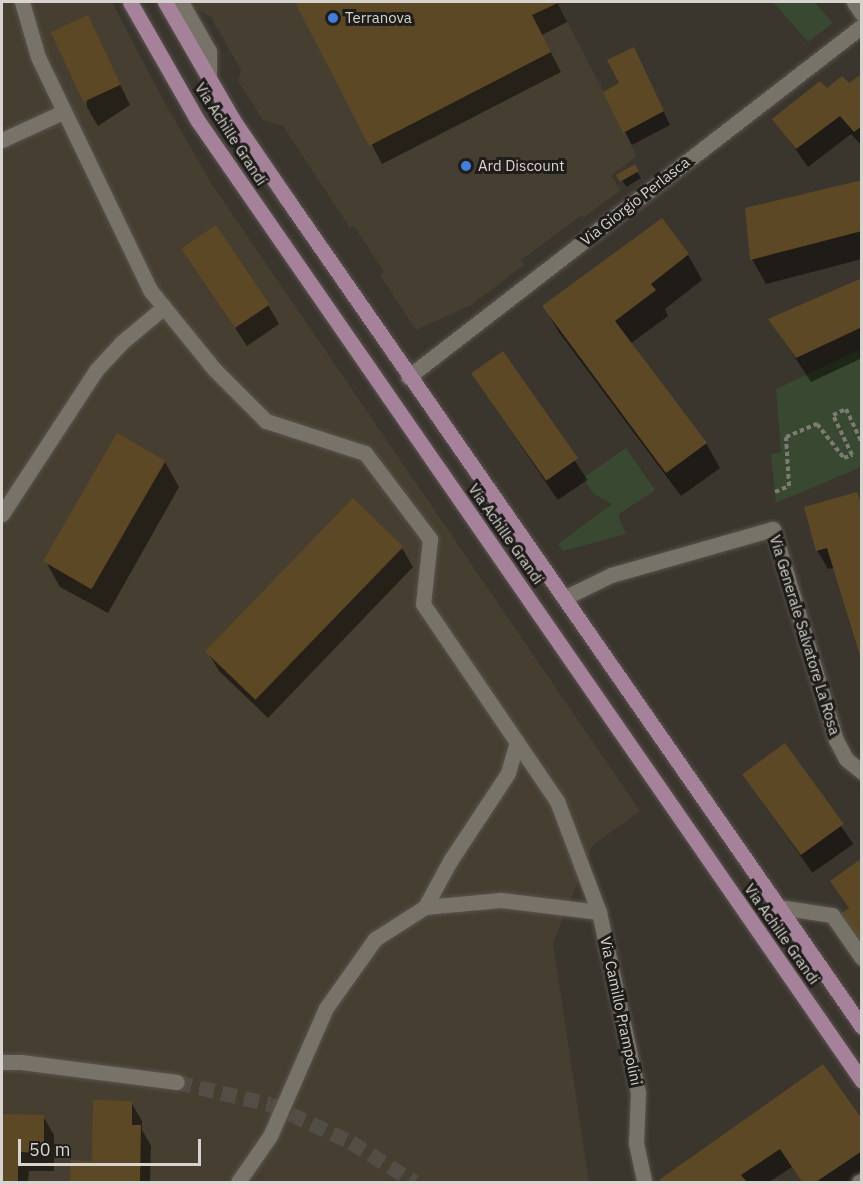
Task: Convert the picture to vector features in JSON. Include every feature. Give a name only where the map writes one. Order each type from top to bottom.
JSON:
[{"type":"main road","name":"Via Achille Grandi","points":[[130,2],[198,120],[861,1081]]},
{"type":"main road","name":"Via Achille Grandi","points":[[165,2],[233,120],[408,377],[779,906],[861,1027]]},
{"type":"street","name":"Via Camillo Prampolini","points":[[22,2],[38,57],[150,290],[214,369],[266,421],[365,453],[430,539],[423,604],[557,801],[599,912],[638,1093],[636,1143],[644,1182]]},
{"type":"street","points":[[181,2],[209,51],[209,80]]},
{"type":"street","points":[[854,2],[861,14]]},
{"type":"street","name":"Via Giorgio Perlasca","points":[[408,377],[861,26]]},
{"type":"street","points":[[2,140],[63,112]]},
{"type":"street","points":[[2,514],[98,369],[121,344],[164,307]]},
{"type":"street","name":"Via Generale Salvatore La Rosa","points":[[564,598],[611,575],[773,529],[836,740],[846,759],[861,772]]},
{"type":"street","points":[[425,907],[450,861],[508,773],[517,742]]},
{"type":"street","points":[[238,1182],[270,1136],[326,1008],[375,939],[425,907],[501,900],[599,912]]},
{"type":"street","points":[[779,906],[832,915],[861,957]]},
{"type":"street","points":[[2,1062],[21,1062],[177,1082]]},
{"type":"path","points":[[775,492],[789,486],[786,437],[817,424],[844,458],[852,455],[833,415],[846,409],[861,444]]},
{"type":"shaded area","points":[[2,2],[112,2],[161,96],[211,183],[640,811],[593,845],[553,943],[589,1182],[2,1182]]},
{"type":"shaded area","name":"Ard Discount","points":[[189,2],[557,2],[637,156],[611,176],[621,190],[584,217],[582,215],[521,260],[524,265],[471,305],[416,330],[380,275],[384,272],[354,226],[350,228],[283,126],[263,120],[238,81],[241,70],[211,17],[192,8]]},
{"type":"green space","points":[[773,2],[814,2],[833,23],[808,42]]},
{"type":"green space","points":[[861,349],[861,467],[776,503],[771,454],[781,452],[776,389]]},
{"type":"green space","points":[[626,448],[655,490],[618,515],[626,534],[563,551],[558,544],[612,504],[594,494],[583,478]]},
{"type":"building","points":[[295,2],[560,2],[532,15],[551,52],[369,146]]},
{"type":"building","points":[[88,15],[121,85],[83,102],[51,32]]},
{"type":"building","points":[[634,47],[664,111],[623,133],[603,92],[619,83],[607,60]]},
{"type":"building","points":[[860,75],[862,126],[854,132],[840,116],[796,149],[772,119],[820,81],[827,88],[842,76],[849,83]]},
{"type":"building","points":[[635,164],[639,171],[620,182],[616,175]]},
{"type":"building","points":[[862,180],[862,231],[750,260],[745,208]]},
{"type":"building","points":[[662,218],[689,254],[651,284],[656,290],[615,321],[707,443],[666,473],[542,306]]},
{"type":"building","points":[[216,225],[270,305],[235,328],[181,248]]},
{"type":"building","points":[[862,278],[862,327],[796,358],[768,319]]},
{"type":"building","points":[[503,351],[578,458],[546,481],[471,373]]},
{"type":"building","points":[[117,433],[165,461],[91,589],[43,561]]},
{"type":"building","points":[[857,492],[862,506],[862,662],[827,548],[816,551],[804,507]]},
{"type":"building","points":[[353,498],[403,547],[255,700],[205,651]]},
{"type":"building","points":[[785,743],[844,824],[801,855],[742,774]]},
{"type":"building","points":[[862,858],[862,944],[840,914],[849,908],[830,881]]},
{"type":"building","points":[[823,1064],[862,1119],[862,1151],[816,1182],[802,1182],[780,1149],[741,1175],[747,1182],[660,1182],[659,1180]]},
{"type":"building","points":[[93,1100],[132,1101],[132,1125],[141,1125],[140,1182],[70,1182],[71,1160],[92,1161]]},
{"type":"building","points":[[2,1114],[44,1115],[44,1153],[18,1152],[18,1182],[2,1182]]},
{"type":"tunnel","points":[[177,1082],[270,1104],[351,1142],[415,1182]]},
{"type":"place","name":"Terranova","points":[[333,18]]},
{"type":"place","name":"Ard Discount","points":[[466,166]]}]
